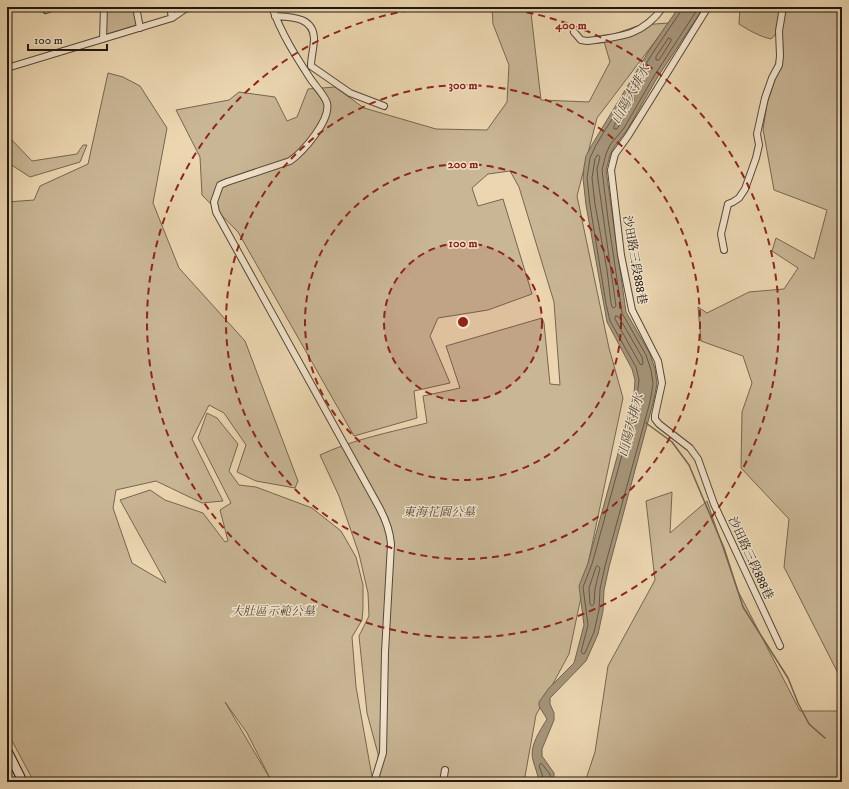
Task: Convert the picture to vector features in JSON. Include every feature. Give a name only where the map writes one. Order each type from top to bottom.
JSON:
[{"type":"street","points":[[46,10],[54,7]]},
{"type":"street","points":[[103,39],[104,7]]},
{"type":"street","points":[[136,7],[140,28]]},
{"type":"street","points":[[170,7],[172,18]]},
{"type":"street","points":[[7,68],[172,18],[185,8],[190,7]]},
{"type":"street","points":[[272,7],[292,50],[315,87],[324,97],[327,104],[324,122],[304,150],[290,161],[220,185],[214,202],[216,212],[380,507],[388,524],[391,544],[385,652],[383,753],[374,782]]},
{"type":"street","points":[[574,32],[581,40],[587,41],[634,33],[649,23],[663,7]]},
{"type":"street","name":"沙田路三段888巷","points":[[708,7],[628,136],[615,154],[610,170],[621,255],[632,310],[658,361],[662,383],[655,419],[659,424],[690,448],[698,459],[714,504],[780,646]]},
{"type":"street","points":[[724,250],[721,234],[728,204],[739,198],[745,189],[759,145],[757,134],[765,98],[772,78],[779,65],[779,31],[783,7]]},
{"type":"street","points":[[276,16],[307,22],[314,39],[311,66],[315,70],[350,93],[384,106]]},
{"type":"street","points":[[7,750],[23,782]]},
{"type":"street","points":[[443,782],[445,770]]},
{"type":"green space","points":[[105,7],[133,7],[137,25],[104,35]]},
{"type":"green space","name":"東海花園公墓","points":[[492,7],[527,7],[531,13],[541,100],[589,102],[610,62],[603,38],[640,25],[669,23],[597,118],[577,196],[609,348],[623,398],[569,654],[536,715],[524,782],[378,782],[378,754],[367,713],[359,636],[369,616],[368,593],[359,554],[339,496],[320,455],[359,440],[427,423],[423,396],[460,388],[446,346],[542,318],[544,323],[550,384],[560,385],[554,302],[519,187],[510,171],[488,174],[472,188],[478,206],[503,199],[532,294],[488,310],[438,318],[430,336],[450,383],[414,391],[417,418],[354,436],[238,232],[202,195],[200,157],[176,110],[229,100],[239,92],[275,97],[287,121],[297,117],[308,89],[335,87],[364,108],[436,129],[487,130],[507,102],[509,65],[493,24]]},
{"type":"green space","points":[[740,7],[781,7],[778,29],[774,36],[771,39],[762,36],[739,24]]},
{"type":"green space","points":[[785,7],[842,7],[842,681],[784,567],[789,519],[741,468],[742,412],[752,383],[743,356],[701,341],[698,307],[707,313],[749,292],[784,289],[798,268],[772,251],[776,238],[814,259],[827,210],[774,190],[763,129],[767,104],[783,55],[782,29]]},
{"type":"green space","name":"大肚區示範公墓","points":[[108,73],[123,77],[140,86],[167,128],[153,203],[179,268],[245,341],[298,481],[295,488],[256,481],[237,472],[246,445],[224,413],[209,405],[192,439],[223,501],[202,503],[156,481],[116,490],[113,508],[132,563],[166,583],[120,500],[150,490],[165,500],[203,513],[225,542],[228,541],[220,510],[231,503],[198,438],[207,413],[217,418],[238,444],[229,471],[239,485],[256,487],[312,508],[341,531],[356,557],[363,585],[363,608],[362,620],[352,637],[356,687],[373,782],[272,782],[34,782],[10,737],[7,719],[7,202],[34,200],[40,186],[88,164]],"holes":[[[225,702],[247,733],[272,782]]]},
{"type":"green space","points":[[7,135],[32,161],[77,154],[83,145],[87,145],[80,162],[30,177],[7,162]]},
{"type":"green space","points":[[672,492],[670,533],[707,501],[737,589],[800,711],[842,711],[842,782],[585,782],[595,752],[608,666],[655,580],[646,501]]},
{"type":"water","name":"山陽大排水","points":[[679,7],[704,7],[657,78],[627,130],[614,147],[606,170],[626,312],[650,354],[655,369],[657,384],[609,567],[604,590],[603,611],[598,634],[586,661],[550,698],[550,704],[554,713],[554,720],[542,749],[542,756],[554,773],[554,782],[539,782],[532,755],[538,734],[547,719],[539,706],[539,702],[549,688],[574,663],[584,625],[579,586],[588,563],[634,395],[635,380],[632,369],[607,322],[586,205],[583,178],[584,167],[586,156],[593,143],[650,49]]},
{"type":"waterway","points":[[646,423],[672,442],[689,465],[724,548],[743,607],[788,678],[798,703],[809,724],[825,738]]}]
